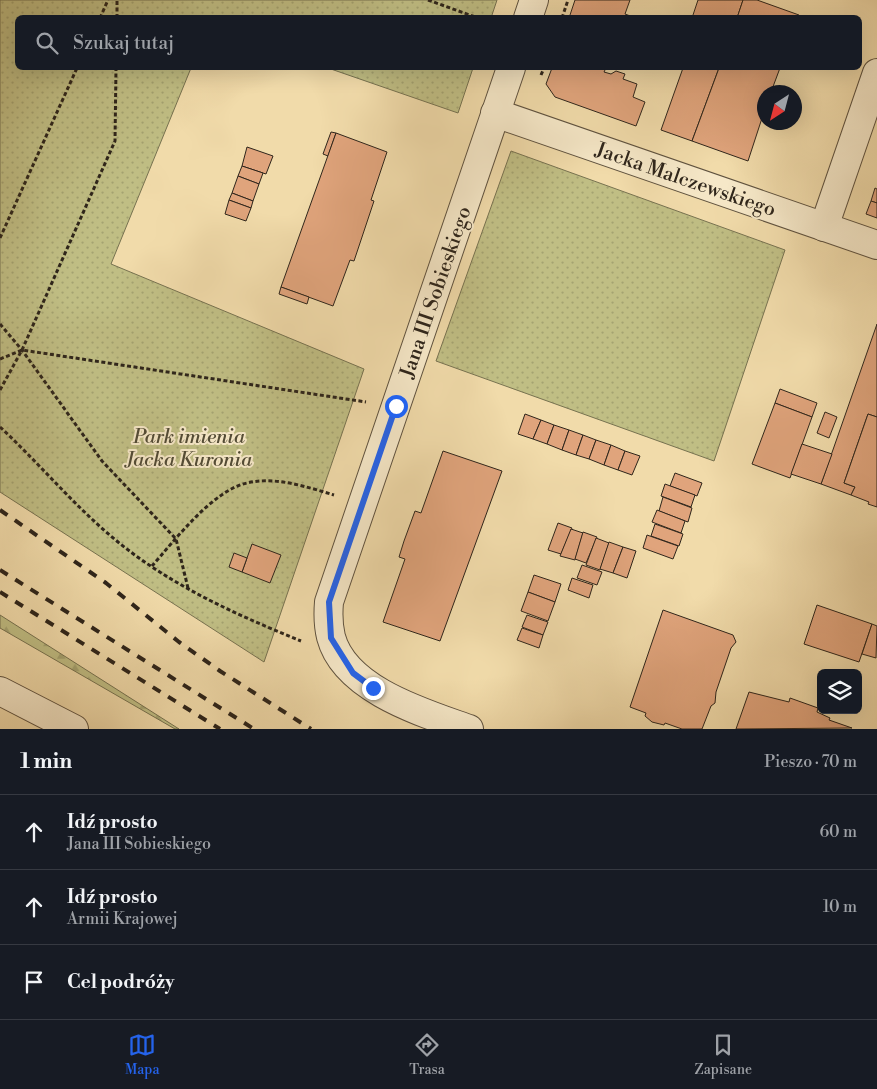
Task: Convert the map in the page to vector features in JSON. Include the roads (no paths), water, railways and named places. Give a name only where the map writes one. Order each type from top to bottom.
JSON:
[{"type":"street","points":[[529,15],[534,0]]},
{"type":"street","name":"Jana III Sobieskiego","points":[[470,729],[402,703],[373,688],[353,673],[341,658],[331,638],[329,602],[510,70]]},
{"type":"street","points":[[824,227],[877,72]]},
{"type":"street","name":"Jacka Malczewskiego","points":[[495,113],[877,245]]},
{"type":"street","points":[[0,691],[74,729]]},
{"type":"railway","points":[[0,510],[106,583],[179,642],[220,671],[311,729]]},
{"type":"railway","points":[[0,570],[254,729]]},
{"type":"railway","points":[[0,592],[220,729]]},
{"type":"park label","name":"Park imienia Jacka Kuronia","points":[[189,448]]}]
